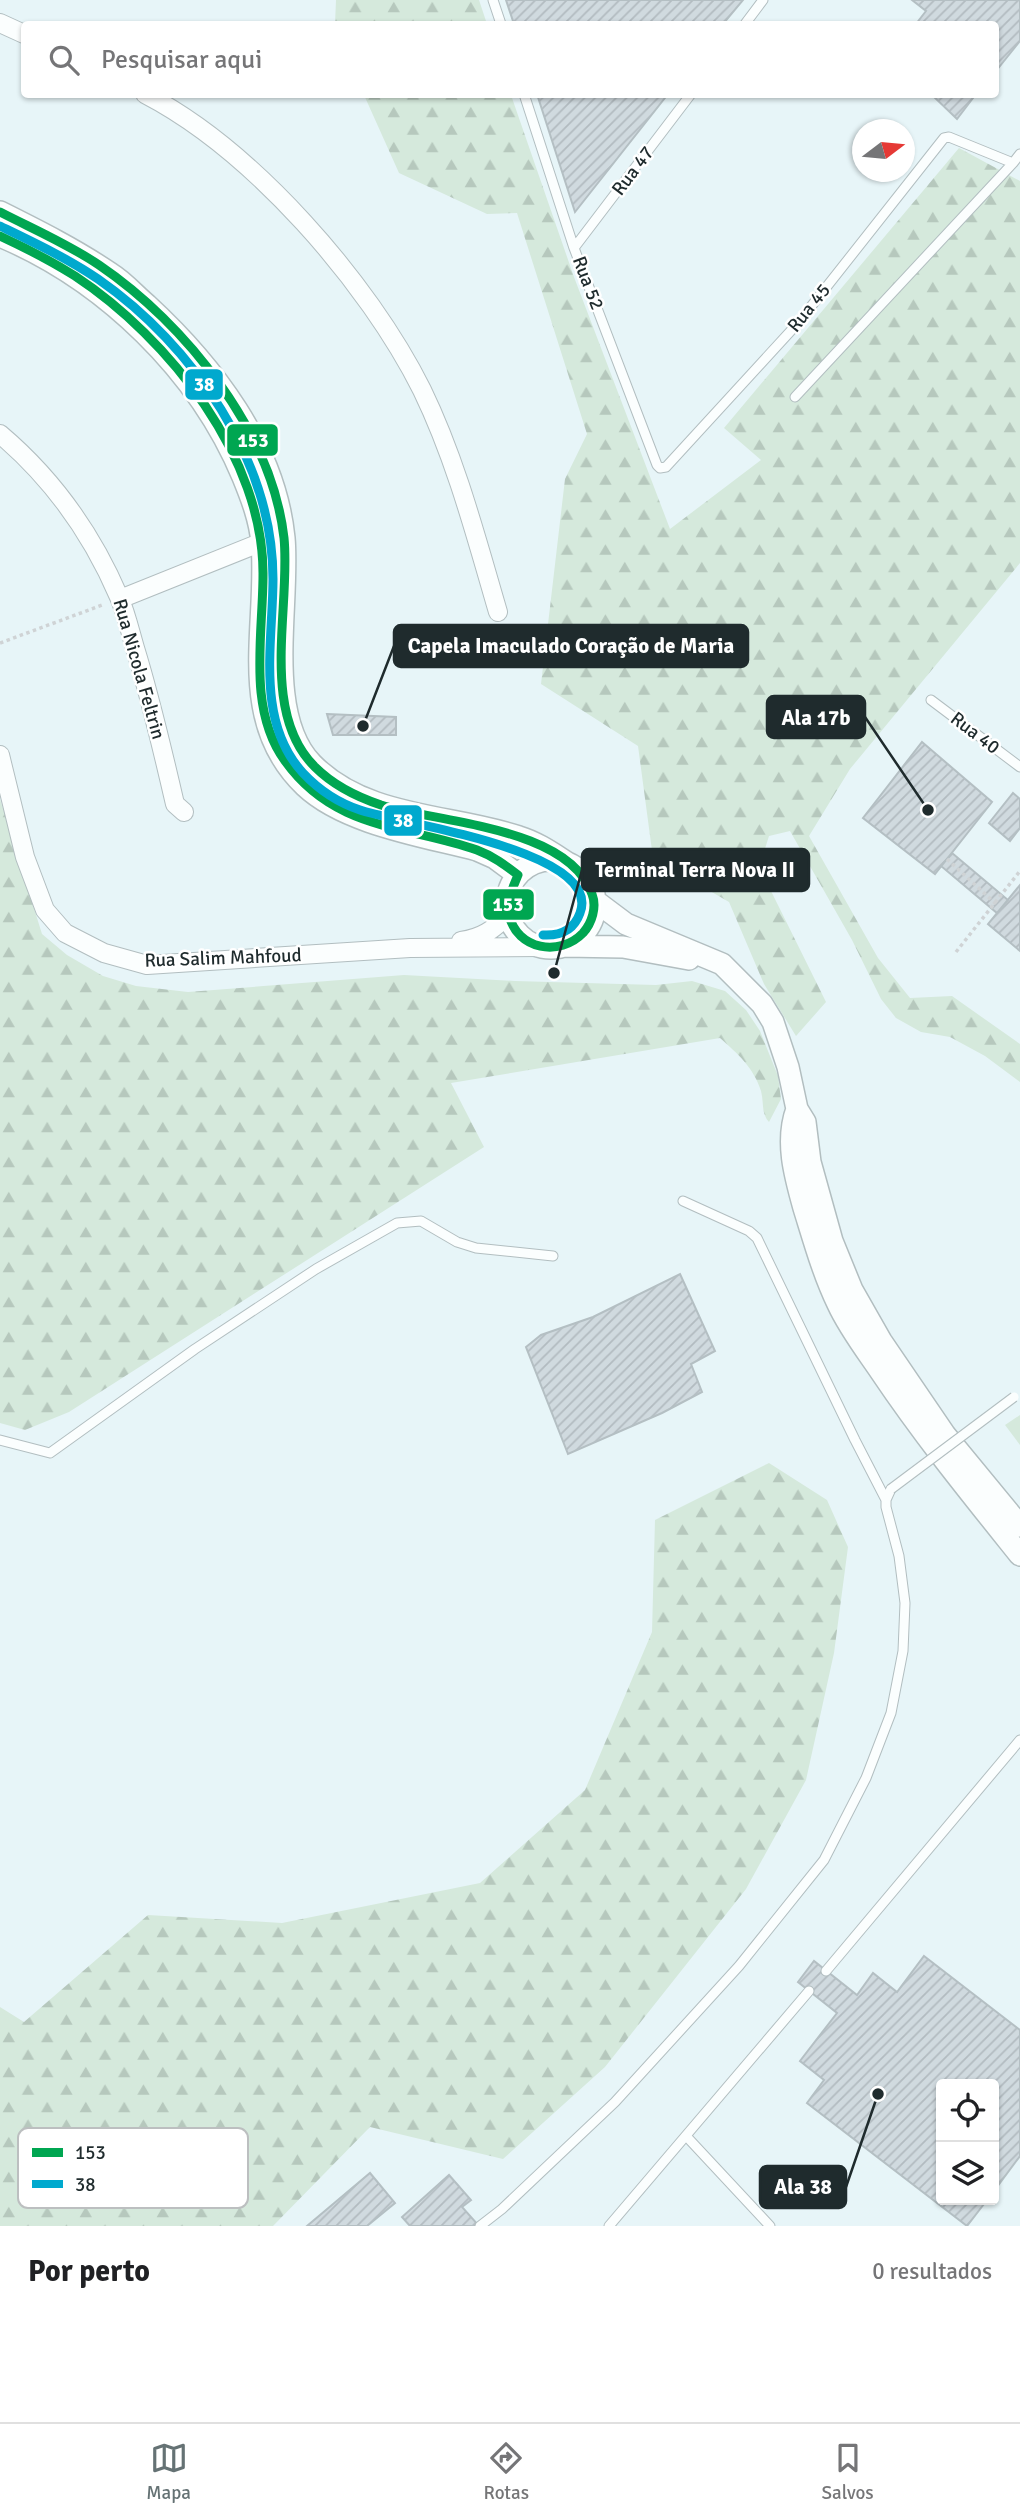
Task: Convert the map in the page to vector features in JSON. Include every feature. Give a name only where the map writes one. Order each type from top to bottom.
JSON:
[{"type":"street","points":[[0,23],[21,33]]},
{"type":"street","points":[[151,98],[205,132],[257,177],[296,215],[360,291],[421,390],[452,462],[498,612]]},
{"type":"street","points":[[0,212],[50,237],[113,275],[164,321],[202,362],[254,440],[265,465],[284,536],[282,674],[287,714],[298,744],[310,762],[329,779],[365,799],[421,816],[517,836],[574,867],[591,887],[593,915],[588,928],[578,939],[565,946]]},
{"type":"street","points":[[0,236],[80,279],[137,326],[177,370],[215,422],[238,465],[257,510],[262,542],[263,593],[258,656],[260,688],[269,725],[282,759],[305,786],[326,803],[356,817],[478,850],[495,858],[518,875]]},
{"type":"street","name":"Rua Nicola Feltrin","points":[[0,434],[27,457],[70,508],[101,559],[120,599],[146,685],[175,804],[184,812]]},
{"type":"street","points":[[120,599],[262,542],[284,536]]},
{"type":"street","name":"Rua Salim Mahfoud","points":[[0,755],[25,857],[45,910],[65,933],[104,953],[147,965],[410,948],[542,947]]},
{"type":"street","points":[[574,867],[560,861],[545,860],[530,865],[518,875],[510,887],[508,915],[520,936],[530,943],[542,947],[623,947],[722,964]]},
{"type":"street","points":[[594,900],[626,924],[722,964],[762,1004],[773,1022],[788,1067],[797,1109],[791,1125],[802,1163],[852,1290],[881,1341],[945,1435],[1020,1526]]},
{"type":"street","name":"Rua Salim Mahfoud","points":[[410,948],[477,938],[488,933],[508,915]]},
{"type":"street","points":[[802,1163],[817,1253],[838,1304],[917,1425],[1020,1555]]},
{"type":"lane","points":[[494,0],[500,21]]},
{"type":"lane","points":[[747,21],[763,0]]},
{"type":"lane","name":"Rua 52","points":[[525,98],[574,248],[660,468]]},
{"type":"lane","name":"Rua 47","points":[[574,248],[688,98]]},
{"type":"lane","name":"Rua 45","points":[[660,468],[666,467],[797,323],[946,137],[1013,163]]},
{"type":"lane","points":[[795,397],[1020,154]]},
{"type":"lane","name":"Rua 40","points":[[931,700],[1020,767]]},
{"type":"lane","points":[[683,1201],[749,1231],[757,1238],[886,1500]]},
{"type":"lane","points":[[0,1440],[50,1453],[206,1342],[316,1269],[397,1223],[421,1221],[457,1242],[476,1248],[553,1256]]},
{"type":"lane","points":[[480,2226],[502,2209],[615,2102],[739,1966],[824,1860],[866,1778],[891,1713],[903,1651],[905,1603],[899,1556],[886,1500],[891,1489],[1014,1397]]},
{"type":"lane","points":[[826,1971],[1020,1740]]},
{"type":"lane","points":[[609,2226],[809,1991]]},
{"type":"lane","points":[[687,2137],[770,2226]]},
{"type":"path","points":[[0,643],[120,599]]},
{"type":"path","points":[[947,859],[996,904]]},
{"type":"path","points":[[956,952],[1020,871]]},
{"type":"green space","points":[[336,0],[479,0],[486,21],[335,21]]},
{"type":"green space","points":[[365,98],[512,98],[574,277],[670,529],[761,460],[724,428],[959,148],[1020,181],[1020,563],[850,769],[809,836],[878,958],[910,998],[952,996],[1020,1044],[1020,1082],[985,1056],[950,1037],[921,1032],[896,1018],[881,999],[852,940],[790,831],[769,836],[763,855],[770,889],[826,1002],[796,1036],[764,984],[729,902],[653,858],[638,746],[541,684],[565,479],[587,434],[517,213],[487,214],[399,173]]},
{"type":"green space","points":[[0,799],[42,934],[67,955],[103,976],[136,986],[188,992],[404,975],[656,985],[692,981],[725,991],[746,1010],[760,1031],[778,1076],[781,1099],[769,1122],[754,1075],[739,1055],[720,1038],[451,1083],[484,1147],[69,1412],[25,1430],[0,1423]]},
{"type":"green space","points":[[1020,1415],[1020,1445],[1005,1425]]},
{"type":"green space","points":[[769,1463],[827,1500],[848,1547],[834,1653],[806,1780],[746,1889],[605,2067],[503,2159],[370,2127],[273,2226],[0,2226],[0,2007],[24,2022],[148,1915],[282,1923],[480,1883],[585,1790],[652,1632],[655,1520]]},
{"type":"building","points":[[506,0],[743,0],[726,21],[513,21]]},
{"type":"building","points":[[912,0],[1020,0],[1020,41],[999,67],[999,21],[918,21],[926,11]]},
{"type":"building","points":[[538,98],[665,98],[575,212]]},
{"type":"building","points":[[935,98],[973,98],[957,119]]},
{"type":"building","points":[[327,714],[396,717],[396,735],[333,735]]},
{"type":"building","points":[[922,742],[992,802],[935,874],[863,818]]},
{"type":"building","points":[[922,742],[992,802],[935,874],[863,818]]},
{"type":"building","points":[[1013,793],[1020,799],[1020,828],[1010,841],[989,823]]},
{"type":"building","points":[[952,853],[1008,900],[997,913],[941,866]]},
{"type":"building","points":[[1020,885],[1020,951],[988,924]]},
{"type":"building","points":[[680,1274],[715,1351],[691,1364],[702,1392],[662,1413],[568,1454],[526,1347],[541,1335],[593,1317]]},
{"type":"building","points":[[924,1956],[1020,2030],[1020,2156],[999,2184],[999,2079],[936,2079],[936,2202],[807,2103],[824,2080],[800,2061],[837,2013],[798,1982],[814,1961],[857,1995],[873,1973],[897,1992]]},
{"type":"building","points":[[370,2173],[395,2203],[367,2226],[307,2226]]},
{"type":"building","points":[[449,2175],[471,2200],[462,2207],[479,2226],[410,2226],[402,2217]]},
{"type":"building","points":[[940,2205],[983,2205],[967,2226]]},
{"type":"transit line","name":"153","points":[[0,212],[75,250],[131,289],[193,349],[220,384],[243,421],[262,459],[276,498],[284,538],[285,565],[282,689],[288,718],[298,744],[315,767],[338,785],[372,802],[500,831],[531,841],[558,854],[579,872],[592,894],[594,904],[589,925],[574,941],[552,947],[540,946],[521,936],[514,927],[508,910],[518,875],[494,858],[477,850],[349,813],[326,801],[305,784],[285,761],[273,741],[261,695],[263,575],[259,531],[247,488],[229,445],[205,405],[176,367],[144,332],[75,276],[0,236]]},
{"type":"transit line","name":"38","points":[[0,226],[74,264],[133,306],[195,372],[221,410],[243,450],[259,492],[269,535],[273,579],[270,654],[272,705],[278,730],[288,752],[303,773],[315,785],[344,804],[381,816],[492,843],[530,856],[561,872],[579,891],[580,913],[566,931],[543,935]]},
{"type":"place","name":"Capela Imaculado Coração de Maria","points":[[363,726]]},
{"type":"place","name":"Ala 17b","points":[[928,810]]},
{"type":"place","name":"Terminal Terra Nova II","points":[[554,973]]},
{"type":"place","name":"Ala 38","points":[[878,2094]]}]
